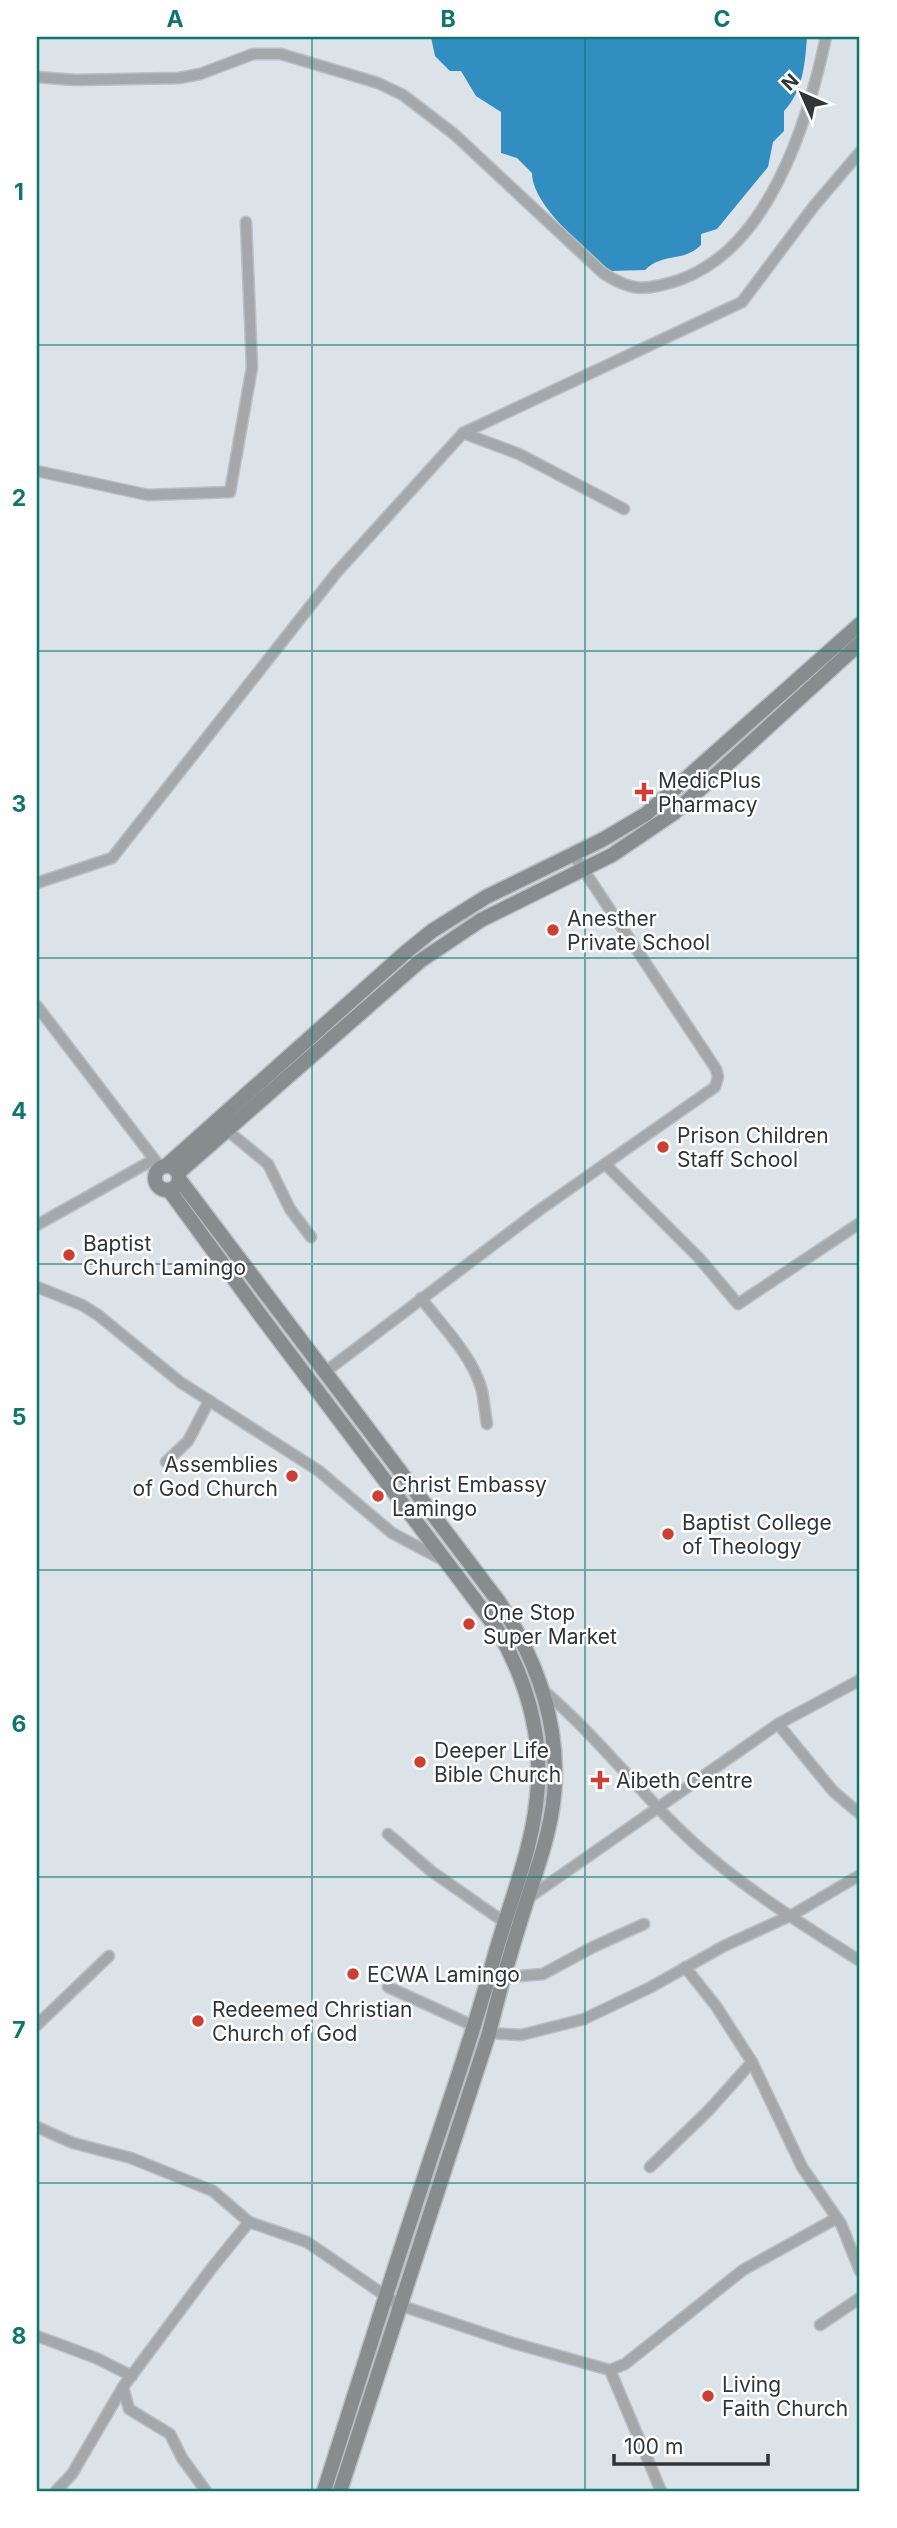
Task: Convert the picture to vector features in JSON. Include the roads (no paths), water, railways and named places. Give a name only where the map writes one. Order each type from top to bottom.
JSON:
[{"type":"main road","points":[[168,1173],[432,931],[512,883],[624,828],[665,799],[860,624]]},
{"type":"main road","points":[[168,1173],[228,1131],[420,961],[481,920],[612,855],[674,813],[860,643]]},
{"type":"main road","points":[[168,1173],[325,1372],[499,1602],[532,1658],[544,1691],[555,1752],[555,1779],[549,1825],[527,1899],[496,1978],[400,2305],[340,2491]]},
{"type":"main road","points":[[168,1173],[446,1562],[483,1609],[508,1647],[526,1690],[536,1731],[536,1808],[524,1864],[504,1922],[496,1978]]},
{"type":"main road","points":[[324,2491],[387,2294],[482,2030]]},
{"type":"street","points":[[37,77],[75,80],[179,78],[200,74],[253,54],[281,54],[378,83],[403,95],[454,134],[603,273],[632,288],[652,288],[695,274],[726,254],[747,232],[773,192],[798,132],[816,85],[826,37]]},
{"type":"street","points":[[37,883],[111,858],[337,572],[463,433],[742,302],[814,206],[860,152]]},
{"type":"street","points":[[37,471],[148,495],[230,492],[252,367],[246,222]]},
{"type":"street","points":[[463,433],[519,454],[624,509]]},
{"type":"street","points":[[325,1372],[421,1298],[715,1087],[718,1077],[716,1069],[573,854]]},
{"type":"street","points":[[37,1006],[168,1173],[37,1225]]},
{"type":"street","points":[[228,1131],[268,1164],[290,1209],[311,1237]]},
{"type":"street","points":[[605,1164],[699,1258],[738,1304],[860,1223]]},
{"type":"street","points":[[37,1287],[82,1305],[104,1319],[156,1364],[319,1471],[392,1533],[446,1562]]},
{"type":"street","points":[[421,1298],[473,1370],[481,1389],[487,1424]]},
{"type":"street","points":[[166,1462],[188,1441],[209,1401]]},
{"type":"street","points":[[527,1899],[778,1724],[860,1680]]},
{"type":"street","points":[[544,1691],[574,1716],[659,1809],[711,1858],[860,1961]]},
{"type":"street","points":[[778,1724],[833,1791],[860,1814]]},
{"type":"street","points":[[388,1834],[431,1871],[504,1922]]},
{"type":"street","points":[[388,1987],[482,2030],[521,2035],[584,2019],[792,1915],[860,1875]]},
{"type":"street","points":[[496,1978],[543,1974],[644,1924]]},
{"type":"street","points":[[37,2025],[109,1956]]},
{"type":"street","points":[[685,1967],[716,2006],[752,2062],[802,2167],[836,2218],[860,2271]]},
{"type":"street","points":[[650,2167],[708,2111],[752,2062]]},
{"type":"street","points":[[37,2127],[73,2143],[131,2158],[213,2191],[249,2222],[307,2242],[400,2305],[513,2343],[610,2370],[625,2364],[743,2270],[836,2218]]},
{"type":"street","points":[[55,2491],[72,2474],[123,2387],[249,2222]]},
{"type":"street","points":[[821,2325],[860,2298]]},
{"type":"street","points":[[37,2336],[96,2358],[131,2376]]},
{"type":"street","points":[[610,2370],[661,2491]]},
{"type":"street","points":[[123,2387],[130,2409],[170,2434],[182,2458],[206,2491]]},
{"type":"water","points":[[431,37],[807,37],[799,86],[784,111],[784,131],[773,142],[768,167],[717,229],[701,234],[701,245],[687,254],[659,261],[645,270],[609,271],[550,212],[534,186],[532,173],[517,158],[501,153],[501,112],[476,96],[461,71],[450,71],[435,56]]},
{"type":"place","name":"MedicPlus Pharmacy","points":[[644,792]]},
{"type":"place","name":"Anesther Private School","points":[[553,930]]},
{"type":"place","name":"Prison Children Staff School","points":[[663,1147]]},
{"type":"place","name":"Baptist Church Lamingo","points":[[69,1255]]},
{"type":"place","name":"Assemblies of God Church","points":[[292,1476]]},
{"type":"place","name":"Christ Embassy Lamingo","points":[[378,1496]]},
{"type":"place","name":"Baptist College of Theology","points":[[668,1534]]},
{"type":"place","name":"One Stop Super Market","points":[[469,1624]]},
{"type":"place","name":"Deeper Life Bible Church","points":[[420,1762]]},
{"type":"place","name":"Aibeth Centre","points":[[600,1780]]},
{"type":"place","name":"ECWA Lamingo","points":[[353,1974]]},
{"type":"place","name":"Redeemed Christian Church of God","points":[[198,2021]]},
{"type":"place","name":"Living Faith Church","points":[[708,2396]]}]
